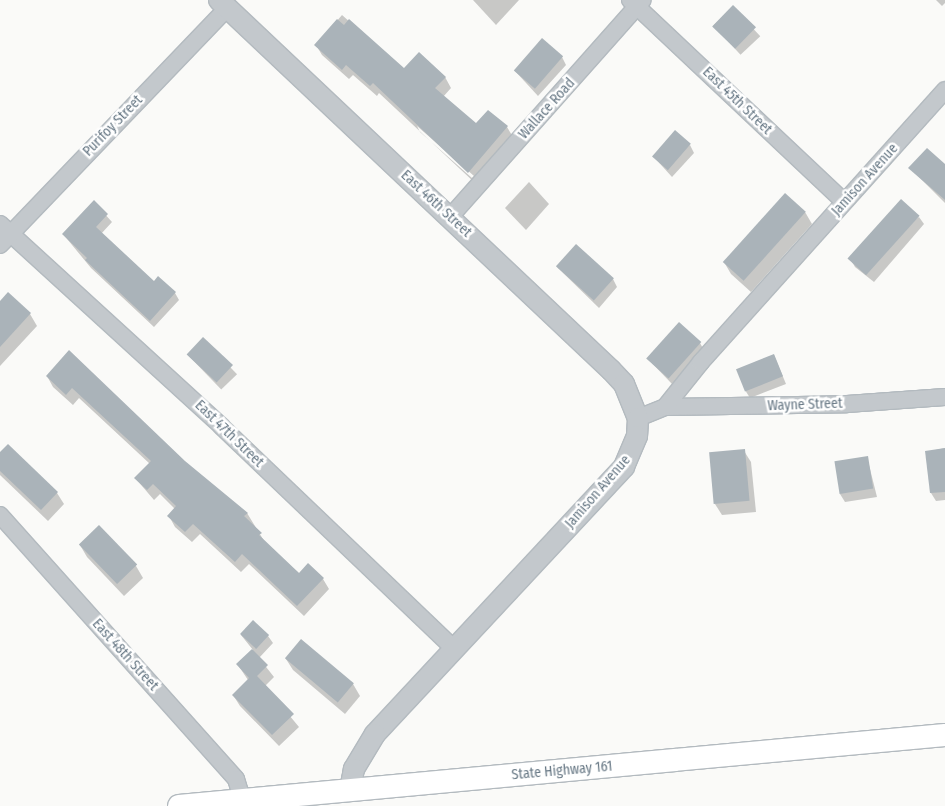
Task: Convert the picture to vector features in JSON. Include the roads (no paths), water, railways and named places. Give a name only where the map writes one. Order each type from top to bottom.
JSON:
[{"type":"main road","name":"State Highway 161","points":[[179,806],[945,734]]},
{"type":"street","name":"East 45th Street","points":[[637,2],[844,202]]},
{"type":"street","name":"Wallace Road","points":[[450,217],[637,2]]},
{"type":"street","name":"East 46th Street","points":[[223,4],[450,217],[624,384],[638,418]]},
{"type":"street","name":"Purifoy Street","points":[[4,234],[223,4]]},
{"type":"street","name":"Jamison Avenue","points":[[350,789],[354,770],[375,734],[624,467],[637,436],[638,418],[665,407],[844,202],[945,90]]},
{"type":"street","name":"East 47th Street","points":[[4,234],[222,427],[454,649]]},
{"type":"street","name":"Wayne Street","points":[[665,407],[827,404],[945,397]]},
{"type":"street","name":"East 48th Street","points":[[0,515],[236,779],[242,799]]}]
